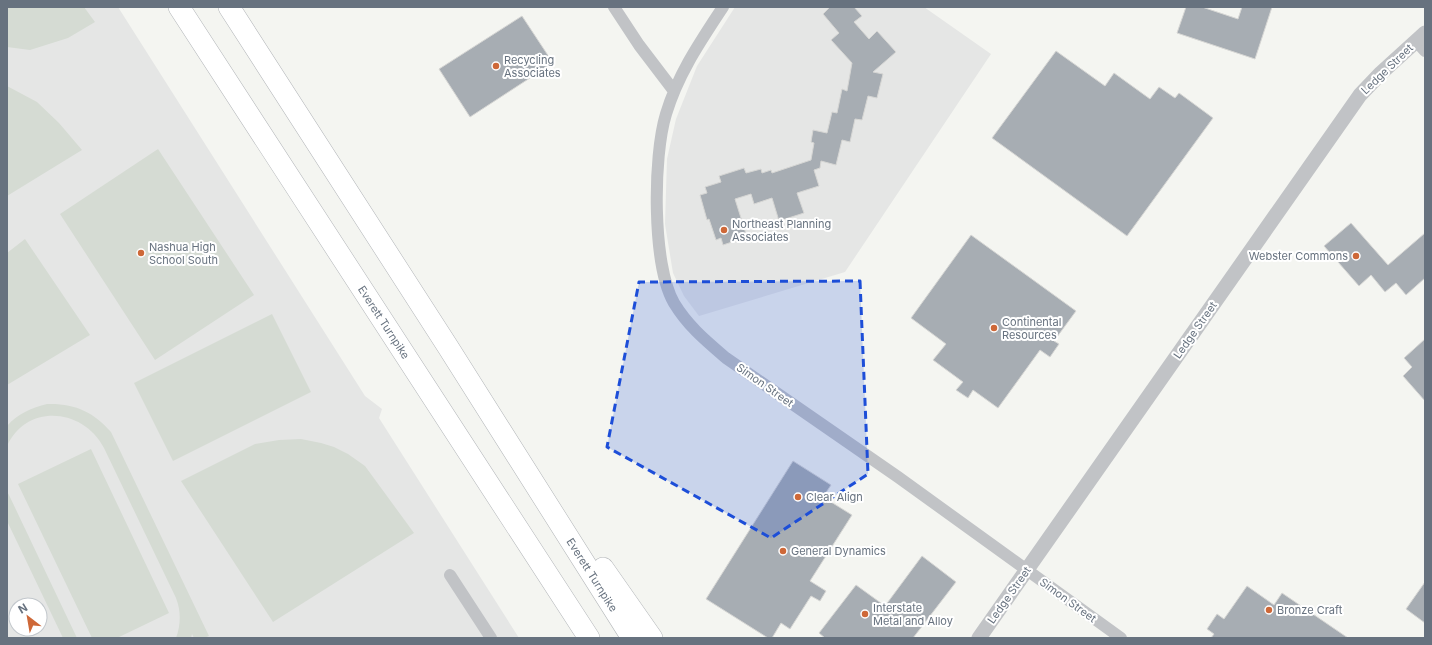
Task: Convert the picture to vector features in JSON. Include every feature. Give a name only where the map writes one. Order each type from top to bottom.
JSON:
[{"type":"highway","name":"Everett Turnpike","points":[[179,7],[589,638]]},
{"type":"highway","name":"Everett Turnpike","points":[[228,7],[448,347],[632,638]]},
{"type":"highway","points":[[448,347],[652,638]]},
{"type":"street","points":[[614,7],[639,45],[674,90]]},
{"type":"street","name":"Simon Street","points":[[723,7],[689,59],[674,90],[665,115],[661,134],[658,158],[656,210],[664,276],[673,301],[688,323],[726,358],[898,477],[1122,638]]},
{"type":"street","name":"Ledge Street","points":[[979,638],[1356,100],[1370,84],[1422,41]]},
{"type":"street","points":[[450,575],[491,638]]},
{"type":"highlighted area","points":[[860,281],[868,474],[771,538],[607,447],[639,282]]},
{"type":"shaded area","name":"Nashua High School South","points":[[7,7],[118,7],[365,396],[382,409],[379,418],[519,638],[7,638]]},
{"type":"shaded area","points":[[7,7],[84,7],[95,22],[68,38],[30,50],[7,47]]},
{"type":"shaded area","points":[[735,7],[924,7],[991,54],[845,272],[699,316],[684,296],[673,273],[665,224],[667,159],[676,119],[697,66]]},
{"type":"shaded area","points":[[7,86],[37,102],[59,123],[82,150],[7,196]]},
{"type":"shaded area","points":[[158,149],[254,295],[155,360],[60,214]]},
{"type":"shaded area","points":[[25,239],[90,335],[7,385],[7,253]]},
{"type":"shaded area","points":[[272,314],[311,392],[173,461],[134,383]]},
{"type":"shaded area","points":[[47,404],[66,405],[83,410],[98,419],[111,432],[209,636],[204,638],[194,638],[192,634],[191,638],[176,638],[180,618],[176,598],[104,448],[95,435],[83,425],[69,418],[55,416],[41,417],[28,423],[16,432],[7,446],[7,426],[11,421],[36,407]]},
{"type":"shaded area","points":[[301,439],[334,447],[348,454],[365,466],[414,533],[273,622],[181,481],[255,444],[279,440]]},
{"type":"shaded area","points":[[91,449],[169,613],[117,638],[92,638],[18,484]]},
{"type":"shaded area","points":[[7,492],[77,638],[63,638],[48,607],[48,597],[43,597],[7,521]]},
{"type":"building","points":[[830,7],[854,7],[862,16],[854,22],[869,39],[877,31],[896,52],[873,72],[883,74],[877,98],[868,96],[862,120],[855,119],[850,142],[842,140],[836,165],[821,161],[820,168],[814,170],[819,186],[797,193],[804,213],[779,221],[772,198],[754,204],[751,194],[735,199],[747,237],[723,245],[721,238],[716,240],[709,219],[707,220],[700,195],[707,193],[705,187],[721,182],[719,176],[744,168],[746,173],[761,169],[762,173],[771,170],[772,173],[811,160],[814,143],[811,142],[813,130],[827,133],[832,112],[837,113],[842,89],[847,91],[852,63],[831,40],[839,33],[823,14]]},
{"type":"building","points":[[1186,7],[1202,7],[1238,19],[1242,7],[1272,7],[1255,59],[1177,33]]},
{"type":"building","name":"Recycling Associates","points":[[522,16],[553,63],[470,117],[439,69]]},
{"type":"building","points":[[1056,51],[1105,86],[1114,73],[1150,99],[1159,87],[1175,98],[1179,93],[1213,118],[1127,236],[992,138]]},
{"type":"building","name":"Webster Commons","points":[[1351,223],[1388,265],[1425,233],[1425,278],[1406,295],[1396,283],[1385,292],[1371,275],[1359,286],[1324,246]]},
{"type":"building","name":"Continental Resources","points":[[971,235],[1076,311],[1054,341],[1059,344],[1050,357],[1040,350],[998,408],[973,390],[968,398],[956,390],[963,382],[933,360],[946,344],[911,318]]},
{"type":"building","points":[[1425,339],[1425,401],[1403,376],[1412,367],[1404,358]]},
{"type":"building","name":"General Dynamics","points":[[793,461],[831,485],[823,497],[852,515],[810,581],[826,591],[820,601],[811,596],[790,629],[781,623],[772,638],[768,638],[706,599]]},
{"type":"building","points":[[922,556],[956,582],[913,638],[825,638],[819,633],[856,585],[885,606]]},
{"type":"building","points":[[1425,582],[1425,623],[1406,609]]},
{"type":"building","name":"Bronze Craft","points":[[1247,586],[1274,605],[1282,593],[1348,638],[1211,638],[1214,634],[1207,629],[1217,614],[1224,619]]},
{"type":"place","name":"Recycling Associates","points":[[496,66]]},
{"type":"place","name":"Northeast Planning Associates","points":[[724,230]]},
{"type":"place","name":"Nashua High School South","points":[[141,253]]},
{"type":"place","name":"Webster Commons","points":[[1356,256]]},
{"type":"place","name":"Continental Resources","points":[[994,328]]},
{"type":"place","name":"Clear Align","points":[[798,497]]},
{"type":"place","name":"General Dynamics","points":[[783,551]]},
{"type":"place","name":"Bronze Craft","points":[[1269,610]]},
{"type":"place","name":"Interstate Metal and Alloy","points":[[865,614]]}]
